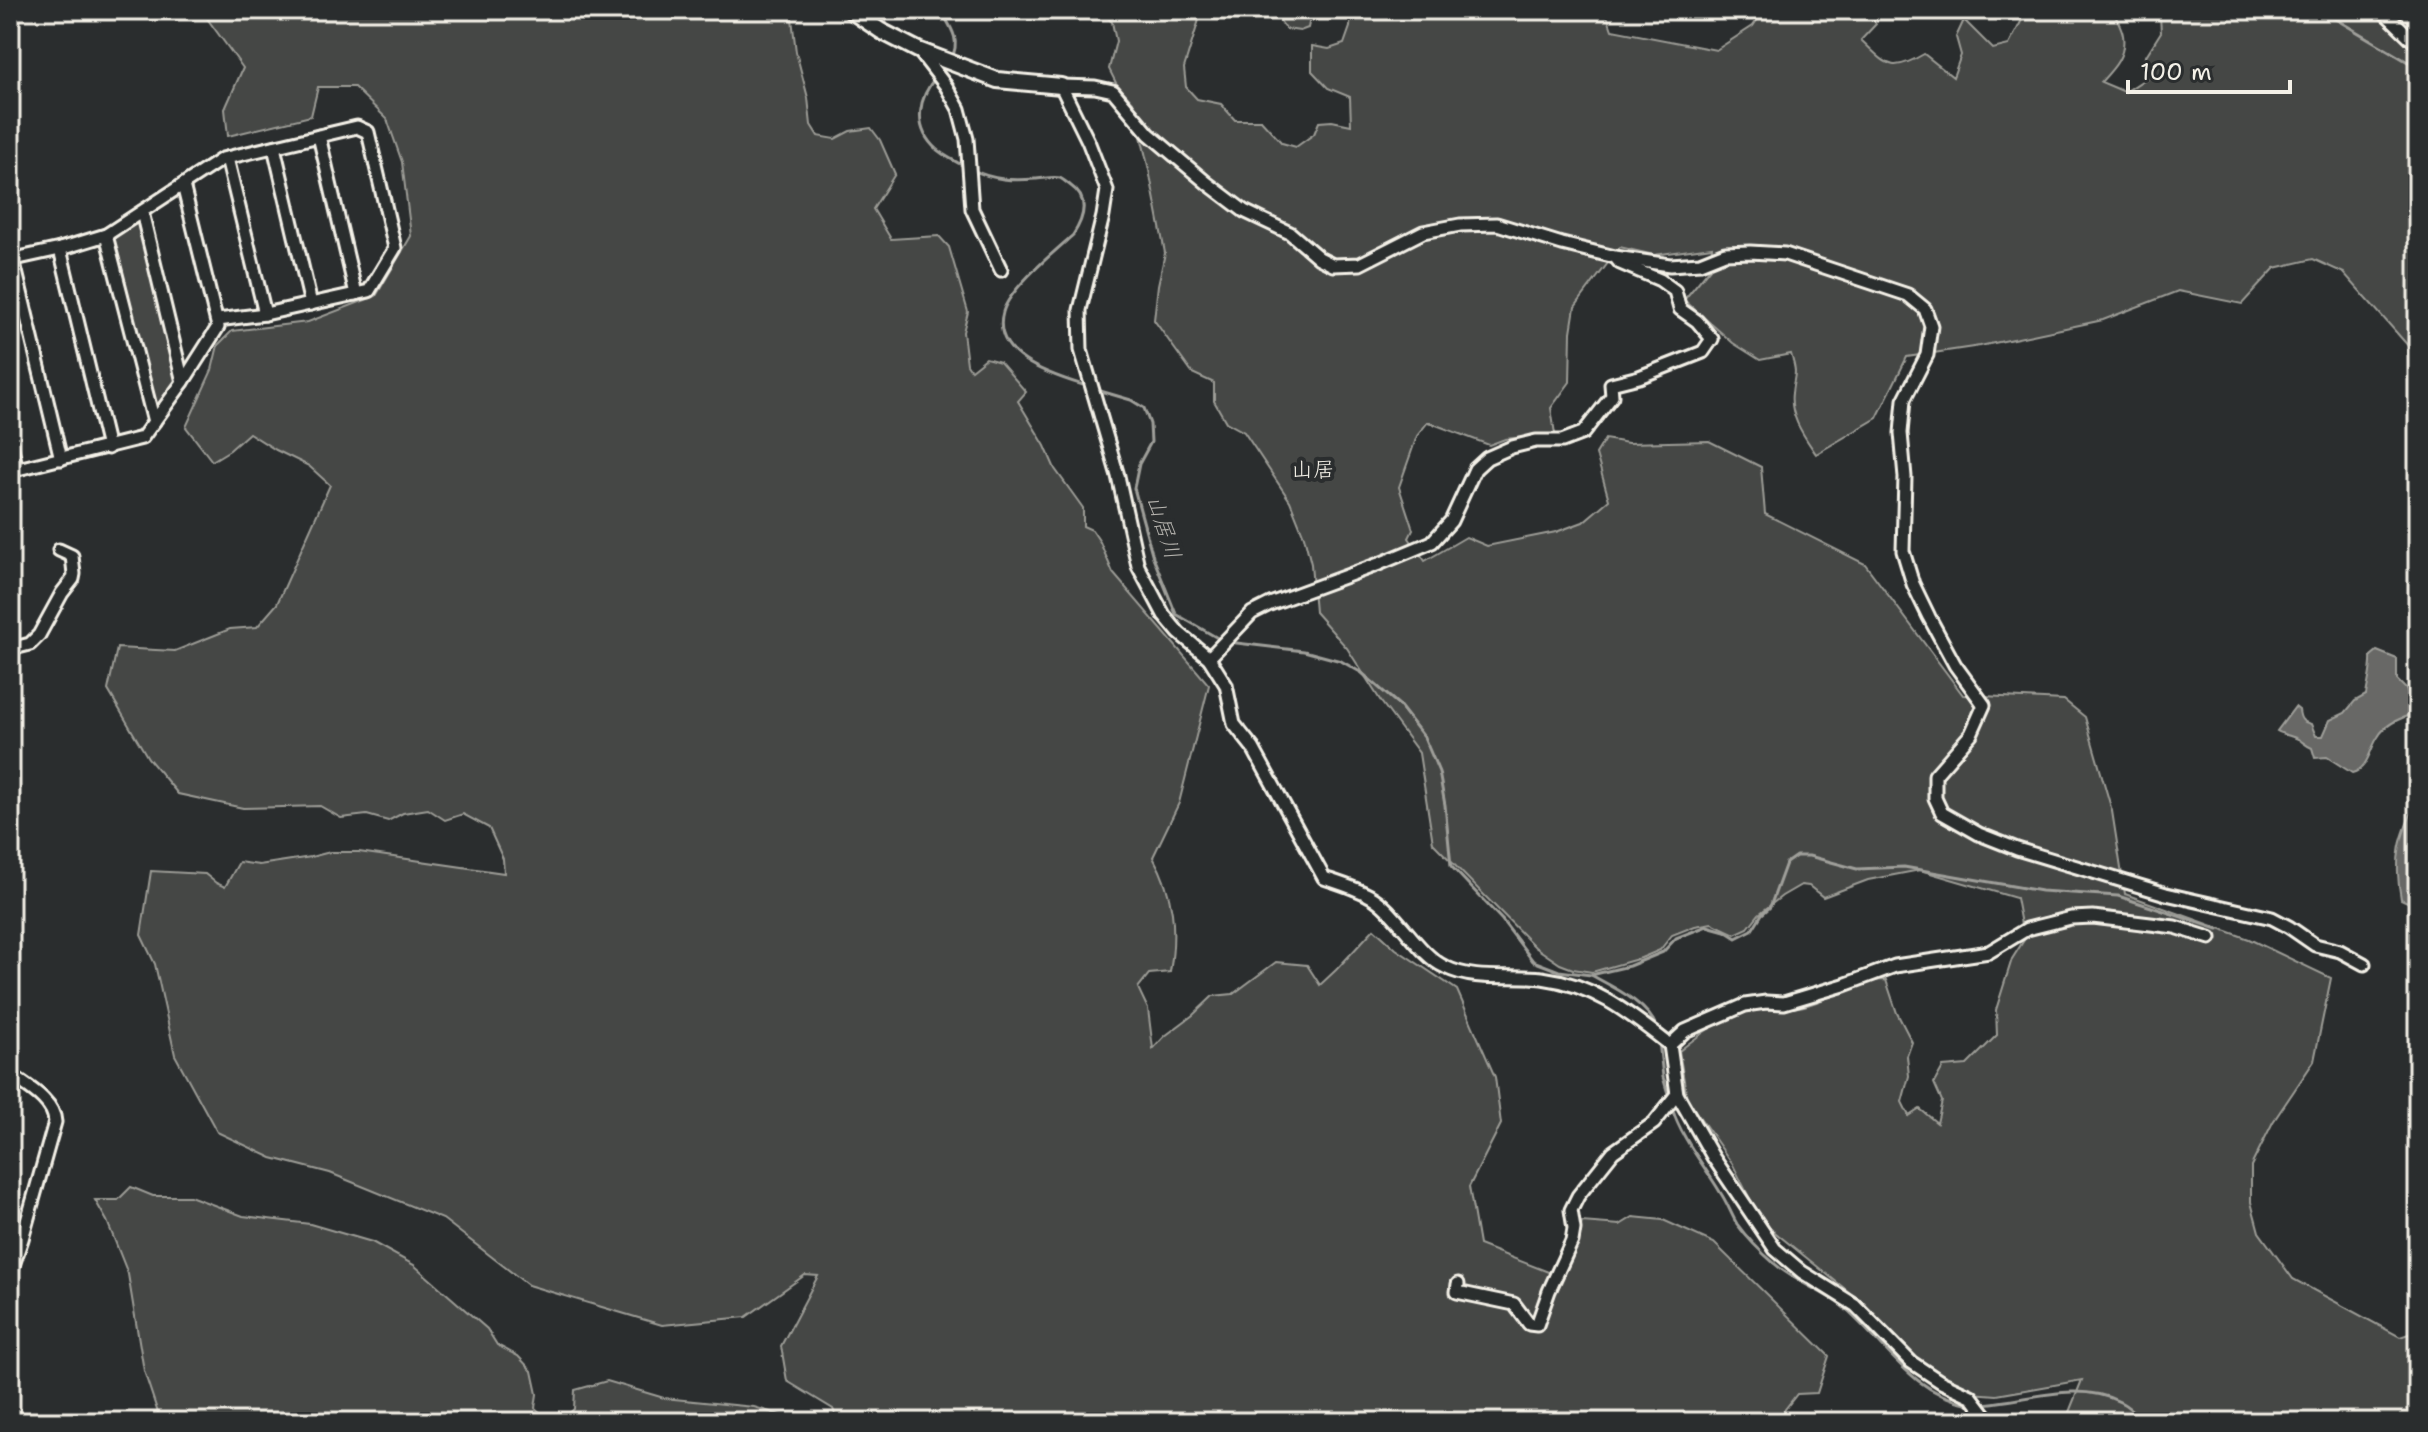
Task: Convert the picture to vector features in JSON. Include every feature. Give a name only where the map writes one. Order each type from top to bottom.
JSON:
[{"type":"street","points":[[850,10],[918,50],[997,80],[1113,91],[1149,134],[1207,183],[1244,211],[1290,233],[1319,258],[1333,265],[1360,264],[1423,232],[1460,225],[1497,224],[1615,257],[1670,265],[1700,263],[1725,253],[1785,254],[1908,295],[1925,309],[1931,326],[1927,355],[1904,400],[1901,433],[1905,477],[1903,551],[1913,584],[1929,617],[1955,665],[1984,705],[1971,734],[1935,775],[1935,798],[1942,813],[1979,834],[2017,849],[2166,894],[2272,918],[2315,945],[2340,951],[2364,964]]},
{"type":"street","points":[[2382,10],[2418,45]]},
{"type":"street","points":[[918,50],[946,86],[959,109],[967,139],[972,209],[1001,270]]},
{"type":"street","points":[[1061,86],[1088,141],[1107,190],[1080,310],[1081,350],[1118,476],[1138,566],[1164,615],[1179,633],[1209,658],[1226,685],[1234,724],[1253,748],[1324,878],[1371,896],[1443,967],[1485,976],[1541,978],[1577,987],[1605,997],[1670,1045],[1677,1094],[1713,1157],[1775,1249],[1802,1272],[1855,1305],[1911,1362],[1941,1382],[1971,1396],[1991,1422]]},
{"type":"street","points":[[61,459],[11,259],[106,235],[222,159],[357,127],[368,132],[395,248],[369,291],[265,314],[218,320]]},
{"type":"street","points":[[319,136],[356,294]]},
{"type":"street","points":[[274,147],[311,304]]},
{"type":"street","points":[[227,158],[265,314]]},
{"type":"street","points":[[10,441],[14,470],[142,438],[183,382],[218,327],[218,320],[183,185]]},
{"type":"street","points":[[142,212],[183,382]]},
{"type":"street","points":[[106,235],[154,422]]},
{"type":"street","points":[[60,249],[108,448]]},
{"type":"street","points":[[1209,658],[1252,613],[1432,542],[1451,521],[1475,469],[1487,458],[1512,447],[1536,441],[1562,441],[1583,433],[1612,396],[1611,384],[1639,377],[1703,352],[1712,339],[1697,321],[1680,309],[1675,291],[1660,280],[1620,263],[1615,257]]},
{"type":"street","points":[[10,649],[30,644],[39,635],[73,579],[72,556],[59,550]]},
{"type":"street","points":[[1670,1045],[1685,1031],[1745,1005],[1784,1003],[1895,966],[1989,952],[2027,929],[2071,918],[2093,917],[2175,927],[2210,938]]},
{"type":"street","points":[[10,1074],[48,1104],[55,1115],[10,1274]]},
{"type":"street","points":[[1458,1284],[1457,1292],[1514,1304],[1529,1324],[1537,1325],[1572,1241],[1571,1210],[1578,1196],[1613,1152],[1654,1123],[1677,1094]]},
{"type":"shaded area","points":[[201,10],[791,10],[811,125],[818,136],[835,139],[850,131],[871,128],[880,140],[895,174],[873,209],[891,239],[939,236],[949,247],[968,312],[963,332],[967,364],[971,370],[986,358],[1000,362],[1026,392],[1018,401],[1055,469],[1083,508],[1083,526],[1092,530],[1100,542],[1113,573],[1209,685],[1179,803],[1153,857],[1166,885],[1172,913],[1173,942],[1170,972],[1149,974],[1138,988],[1148,1009],[1153,1049],[1213,996],[1233,994],[1276,962],[1307,965],[1320,985],[1374,929],[1396,949],[1457,990],[1495,1077],[1501,1124],[1469,1187],[1479,1245],[1551,1273],[1564,1274],[1577,1244],[1582,1222],[1620,1225],[1633,1217],[1663,1220],[1714,1243],[1829,1356],[1817,1393],[1797,1394],[1775,1422],[838,1422],[833,1409],[787,1381],[781,1346],[818,1276],[805,1275],[746,1317],[662,1325],[528,1285],[443,1219],[330,1173],[272,1158],[217,1132],[175,1055],[155,964],[141,935],[151,871],[205,874],[225,887],[239,862],[259,865],[330,852],[359,852],[504,873],[503,859],[489,828],[463,814],[445,820],[428,809],[403,813],[388,821],[367,815],[341,818],[320,806],[243,808],[178,794],[148,758],[108,690],[117,648],[175,651],[230,629],[257,627],[277,604],[330,485],[309,466],[249,433],[212,461],[186,427],[212,370],[218,345],[232,331],[308,322],[376,296],[411,236],[402,162],[387,119],[354,87],[318,87],[311,116],[228,136],[225,109],[243,68]]},
{"type":"shaded area","points":[[1101,10],[1202,10],[1184,68],[1186,87],[1197,99],[1221,104],[1235,120],[1261,120],[1282,143],[1296,147],[1314,134],[1319,122],[1351,125],[1350,97],[1328,88],[1312,71],[1312,46],[1329,49],[1344,44],[1350,27],[1351,10],[1605,10],[1612,30],[1716,50],[1753,26],[1764,10],[1870,10],[1876,24],[1861,40],[1877,56],[1896,65],[1924,54],[1953,77],[1961,55],[1956,37],[1964,20],[1993,49],[2009,45],[2027,10],[2113,10],[2122,32],[2123,49],[2114,67],[2101,82],[2125,92],[2148,77],[2142,62],[2161,32],[2160,16],[2171,10],[2418,10],[2418,357],[2344,273],[2313,259],[2275,268],[2242,304],[2178,291],[2103,320],[1980,346],[1907,357],[1877,418],[1816,454],[1798,425],[1793,410],[1795,371],[1791,354],[1760,360],[1733,343],[1684,300],[1710,268],[1712,247],[1654,255],[1620,247],[1575,307],[1570,382],[1551,408],[1555,434],[1505,439],[1489,445],[1428,422],[1417,436],[1399,487],[1413,530],[1409,538],[1425,561],[1466,537],[1487,546],[1556,532],[1583,522],[1609,500],[1596,454],[1605,439],[1628,443],[1709,441],[1761,467],[1765,514],[1865,564],[1963,695],[2064,700],[2085,717],[2112,811],[2125,894],[2249,939],[2331,978],[2314,1061],[2273,1122],[2251,1166],[2251,1202],[2259,1232],[2293,1279],[2400,1337],[2418,1331],[2418,1422],[2065,1422],[2082,1380],[1997,1395],[1945,1391],[1865,1305],[1761,1221],[1733,1165],[1687,1099],[1679,1051],[1709,1029],[1734,1016],[1750,1011],[1804,1006],[1855,986],[1886,980],[1897,1013],[1912,1042],[1907,1056],[1909,1076],[1902,1102],[1909,1116],[1920,1109],[1937,1123],[1942,1101],[1934,1083],[1943,1067],[1967,1065],[1997,1035],[1996,1010],[2012,959],[2024,940],[2016,898],[1920,870],[1868,880],[1823,897],[1809,886],[1801,885],[1759,914],[1748,928],[1735,934],[1712,923],[1695,926],[1672,935],[1660,950],[1592,972],[1560,964],[1535,947],[1433,843],[1419,753],[1347,648],[1315,612],[1311,564],[1290,501],[1244,432],[1226,422],[1214,401],[1214,383],[1192,373],[1154,320],[1165,253],[1133,102],[1116,83],[1109,69],[1116,41],[1112,22]]},
{"type":"shaded area","points":[[1264,10],[1306,10],[1310,18],[1308,28],[1300,31],[1286,29],[1278,18]]},
{"type":"shaded area","points":[[136,222],[141,226],[177,378],[159,407],[153,406],[113,242]]},
{"type":"shaded area","points":[[2377,651],[2397,659],[2397,680],[2406,689],[2417,713],[2385,728],[2358,771],[2352,773],[2327,757],[2315,758],[2312,748],[2277,731],[2295,707],[2302,720],[2311,724],[2316,736],[2323,736],[2330,720],[2345,713],[2355,701],[2366,695],[2371,656]]},
{"type":"shaded area","points":[[2418,798],[2418,907],[2401,899],[2398,858]]},
{"type":"shaded area","points":[[131,1187],[153,1196],[190,1196],[243,1216],[310,1224],[372,1242],[414,1265],[487,1329],[497,1345],[518,1356],[532,1371],[537,1394],[535,1408],[548,1419],[564,1418],[574,1409],[575,1390],[607,1381],[664,1398],[754,1407],[803,1422],[161,1422],[144,1371],[128,1274],[107,1221],[95,1200],[118,1200]]},
{"type":"waterway","name":"山居川","points":[[929,10],[943,14],[952,30],[955,47],[951,59]]},
{"type":"waterway","points":[[2329,10],[2332,17],[2418,70]]},
{"type":"waterway","name":"山居川","points":[[936,77],[922,102],[923,129],[936,149],[966,167]]},
{"type":"waterway","name":"山居川","points":[[973,170],[1003,179],[1060,178],[1081,197],[1082,215],[1073,235],[1014,293],[1003,312],[1002,328],[1006,342],[1028,362],[1086,386]]},
{"type":"waterway","name":"山居川","points":[[1097,390],[1131,400],[1144,408],[1150,424],[1151,442],[1139,464],[1134,488],[1153,557],[1176,614],[1221,640]]},
{"type":"waterway","points":[[1228,642],[1304,651],[1341,661],[1362,673],[1399,705],[1424,737],[1439,772],[1451,866],[1502,920],[1533,961],[1559,971],[1591,975],[1629,966],[1663,952],[1676,938],[1707,926],[1736,938],[1752,930],[1770,907],[1786,863],[1796,856],[1809,856],[1857,869],[1904,867],[2041,891],[2118,896],[2218,929]]},
{"type":"waterway","points":[[1591,975],[1639,1005],[1654,1021],[1657,1030]]},
{"type":"waterway","points":[[1659,1041],[1669,1097]]},
{"type":"waterway","points":[[1672,1108],[1687,1141],[1737,1224],[1760,1250],[1791,1276],[1842,1306],[1914,1378],[1949,1398],[1970,1404]]},
{"type":"waterway","points":[[1982,1404],[2069,1392],[2087,1393],[2120,1402],[2144,1422]]},
{"type":"district","name":"山居","points":[[1313,469]]}]
